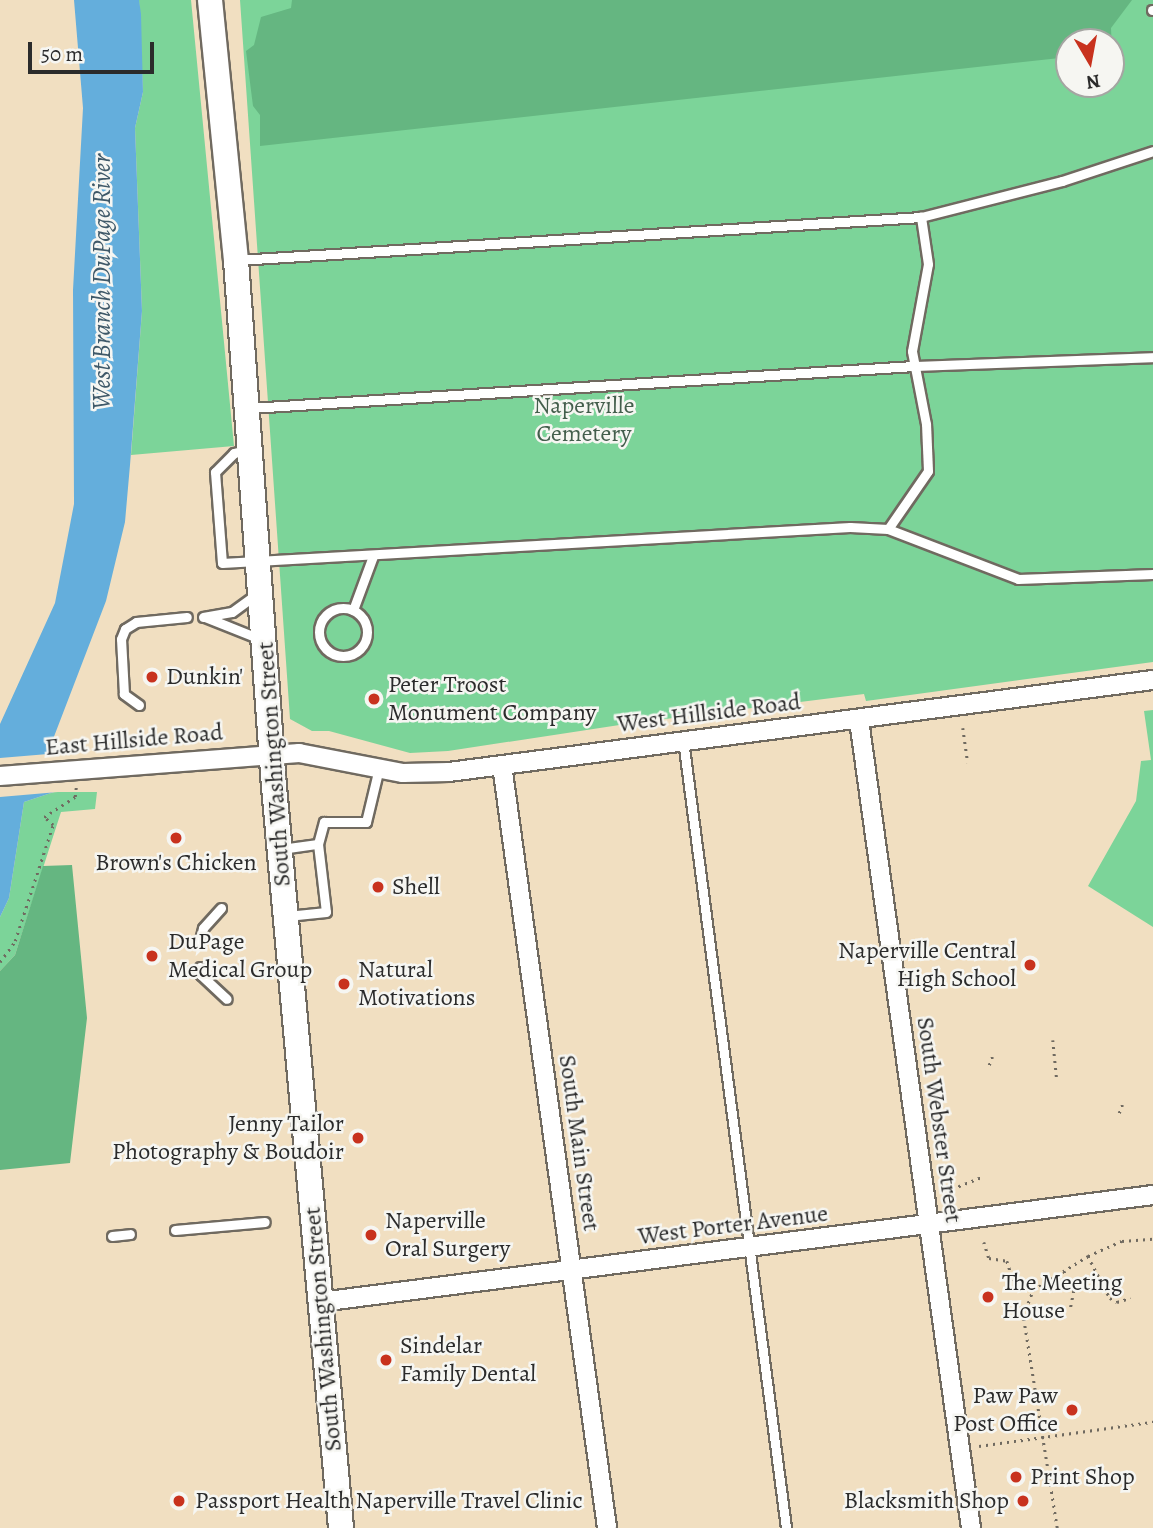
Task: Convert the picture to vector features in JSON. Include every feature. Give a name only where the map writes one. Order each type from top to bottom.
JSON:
[{"type":"main road","name":"South Washington Street","points":[[210,0],[236,260],[272,754],[341,1528]]},
{"type":"street","name":"West Hillside Road","points":[[272,754],[299,753],[403,773],[449,772],[1153,680]]},
{"type":"street","name":"South Webster Street","points":[[859,720],[971,1528]]},
{"type":"street","name":"East Hillside Road","points":[[0,776],[272,754]]},
{"type":"street","name":"South Main Street","points":[[502,765],[607,1528]]},
{"type":"street","name":"West Porter Avenue","points":[[320,1302],[1153,1195]]},
{"type":"lane","points":[[236,260],[921,217],[1062,181],[1153,151]]},
{"type":"lane","points":[[888,529],[928,471],[926,424],[914,366],[928,264],[921,217]]},
{"type":"lane","points":[[248,408],[914,366],[1153,356]]},
{"type":"lane","points":[[250,448],[234,453],[215,472],[222,563],[261,575],[373,556],[850,527],[888,529],[1018,579],[1153,574]]},
{"type":"lane","points":[[352,610],[373,556]]},
{"type":"lane","points":[[261,575],[232,612],[203,617],[265,643]]},
{"type":"lane","points":[[338,608],[352,610],[365,621],[366,638],[357,652],[333,654],[319,638],[321,623],[338,608]]},
{"type":"lane","points":[[139,705],[124,694],[121,639],[125,629],[136,622],[187,617]]},
{"type":"lane","points":[[683,740],[786,1528]]},
{"type":"lane","points":[[286,916],[326,912],[318,844],[324,822],[366,822],[379,768]]},
{"type":"lane","points":[[280,849],[318,844]]},
{"type":"lane","points":[[199,944],[203,928],[221,908]]},
{"type":"lane","points":[[200,967],[201,975],[227,999]]},
{"type":"lane","points":[[175,1230],[265,1222]]},
{"type":"lane","points":[[112,1236],[130,1234]]},
{"type":"path","points":[[963,728],[968,763]]},
{"type":"path","points":[[0,962],[15,941],[52,825],[44,817],[75,797],[76,769]]},
{"type":"path","points":[[1053,1040],[1057,1081]]},
{"type":"path","points":[[989,1065],[992,1057]]},
{"type":"path","points":[[1119,1113],[1122,1105]]},
{"type":"path","points":[[952,1189],[982,1177]]},
{"type":"path","points":[[1057,1528],[1023,1316],[1033,1290],[1088,1256],[1122,1241],[1153,1239]]},
{"type":"path","points":[[984,1242],[989,1258],[1007,1261],[1013,1279],[1033,1290]]},
{"type":"path","points":[[1088,1256],[1110,1298],[1130,1298]]},
{"type":"path","points":[[1065,1271],[1074,1291],[1070,1312]]},
{"type":"path","points":[[979,1446],[1153,1422]]},
{"type":"green space","points":[[139,0],[191,0],[234,446],[131,455],[142,311],[135,128],[143,92]]},
{"type":"green space","name":"Naperville Cemetery","points":[[240,0],[1153,0],[1153,662],[866,701],[864,694],[626,724],[448,751],[410,753],[329,731],[312,731],[290,719]]},
{"type":"green space","points":[[292,0],[1132,0],[1111,28],[1055,28],[1055,59],[260,146],[260,115],[253,106],[246,51],[254,45],[261,17],[291,8]]},
{"type":"green space","points":[[1153,710],[1153,927],[1088,886],[1136,801],[1141,761],[1151,760],[1144,711]]},
{"type":"green space","points":[[54,792],[97,792],[95,809],[61,812],[15,955],[0,971],[0,917],[9,898],[24,802]]},
{"type":"green space","points":[[72,865],[87,1018],[70,1163],[0,1170],[0,971],[15,955],[43,866]]},
{"type":"water","name":"West Branch DuPage River","points":[[74,0],[139,0],[141,14],[143,92],[135,128],[142,311],[130,465],[125,522],[106,601],[50,747],[58,756],[54,792],[24,802],[9,898],[0,917],[0,724],[55,603],[74,504],[73,290],[83,108]]},
{"type":"pier","points":[[60,753],[62,781],[58,792],[0,797],[0,758]]},
{"type":"place","name":"Dunkin'","points":[[152,677]]},
{"type":"place","name":"Peter Troost Monument Company","points":[[374,699]]},
{"type":"place","name":"Brown's Chicken","points":[[176,838]]},
{"type":"place","name":"Shell","points":[[378,887]]},
{"type":"place","name":"DuPage Medical Group","points":[[152,956]]},
{"type":"place","name":"Naperville Central High School","points":[[1030,965]]},
{"type":"place","name":"Natural Motivations","points":[[344,984]]},
{"type":"place","name":"Jenny Tailor Photography & Boudoir","points":[[358,1138]]},
{"type":"place","name":"Naperville Oral Surgery","points":[[371,1235]]},
{"type":"place","name":"The Meeting House","points":[[988,1297]]},
{"type":"place","name":"Sindelar Family Dental","points":[[386,1360]]},
{"type":"place","name":"Paw Paw Post Office","points":[[1072,1410]]},
{"type":"place","name":"Print Shop","points":[[1016,1477]]},
{"type":"place","name":"Passport Health Naperville Travel Clinic","points":[[179,1501]]},
{"type":"place","name":"Blacksmith Shop","points":[[1023,1501]]}]
